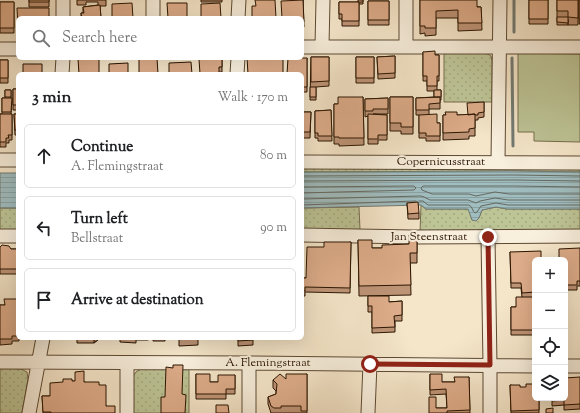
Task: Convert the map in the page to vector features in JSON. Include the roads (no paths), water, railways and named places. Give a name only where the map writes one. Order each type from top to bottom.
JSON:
[{"type":"street","points":[[63,0],[63,16]]},
{"type":"street","points":[[153,0],[153,16]]},
{"type":"street","points":[[238,16],[239,0]]},
{"type":"street","points":[[322,46],[323,0]]},
{"type":"street","points":[[406,0],[406,47]]},
{"type":"street","points":[[498,162],[500,0]]},
{"type":"street","points":[[304,47],[580,47]]},
{"type":"street","points":[[0,49],[16,49]]},
{"type":"street","points":[[62,60],[62,72]]},
{"type":"street","points":[[238,60],[238,72]]},
{"type":"street","points":[[0,160],[16,160]]},
{"type":"street","name":"Copernicusstraat","points":[[304,162],[580,163]]},
{"type":"street","name":"Jan Steenstraat","points":[[304,235],[412,237],[580,236]]},
{"type":"street","points":[[0,236],[16,236]]},
{"type":"street","points":[[488,237],[490,413]]},
{"type":"street","points":[[29,413],[43,340]]},
{"type":"street","name":"A. Flemingstraat","points":[[0,362],[532,366]]},
{"type":"street","points":[[127,363],[127,413]]},
{"type":"street","points":[[249,363],[249,413]]},
{"type":"street","points":[[368,413],[370,364]]},
{"type":"street","points":[[568,366],[580,366]]},
{"type":"water","points":[[304,172],[580,172],[580,209],[507,209],[496,207],[482,210],[476,221],[472,220],[468,209],[426,209],[421,205],[304,208]]},
{"type":"water","points":[[0,173],[16,173],[16,208],[0,208]]},
{"type":"waterway","points":[[514,0],[514,32]]},
{"type":"waterway","points":[[512,58],[513,146]]}]
